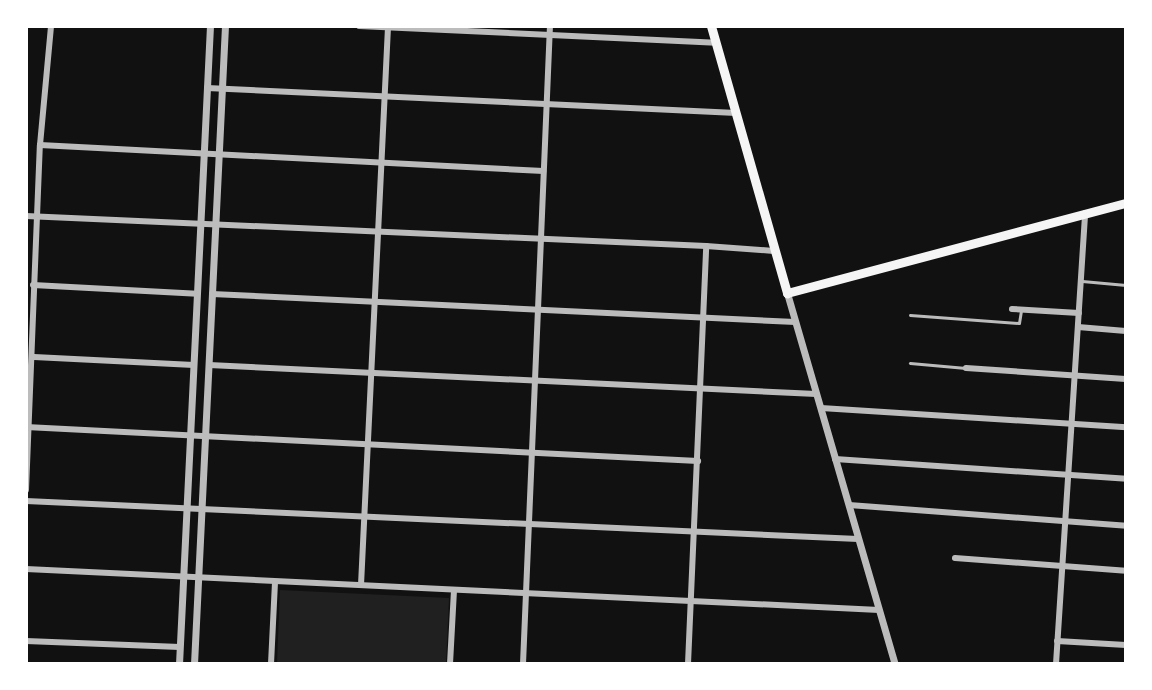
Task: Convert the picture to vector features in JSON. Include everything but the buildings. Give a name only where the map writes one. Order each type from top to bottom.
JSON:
[{"type":"main road","points":[[711,26],[787,293],[1126,203]]},
{"type":"street","points":[[26,490],[34,357],[33,285],[40,145],[51,26]]},
{"type":"street","points":[[179,664],[210,26]]},
{"type":"street","points":[[194,664],[225,26]]},
{"type":"street","points":[[359,26],[716,43]]},
{"type":"street","points":[[534,664],[523,664],[529,453],[550,26]]},
{"type":"street","points":[[361,585],[388,27]]},
{"type":"street","points":[[207,88],[736,113]]},
{"type":"street","points":[[40,145],[543,171]]},
{"type":"street","points":[[1056,664],[1085,213]]},
{"type":"street","points":[[26,216],[774,251]]},
{"type":"street","points":[[688,664],[703,388],[706,246]]},
{"type":"street","points":[[33,285],[197,294]]},
{"type":"street","points":[[787,293],[895,664]]},
{"type":"street","points":[[212,294],[795,322]]},
{"type":"street","points":[[1012,309],[1079,313]]},
{"type":"street","points":[[1078,327],[1126,331]]},
{"type":"street","points":[[34,357],[194,365]]},
{"type":"street","points":[[209,365],[816,394]]},
{"type":"street","points":[[966,368],[1126,379]]},
{"type":"street","points":[[821,408],[1126,427]]},
{"type":"street","points":[[28,427],[698,461]]},
{"type":"street","points":[[835,459],[1126,479]]},
{"type":"street","points":[[26,501],[858,539]]},
{"type":"street","points":[[849,505],[1126,526]]},
{"type":"street","points":[[955,558],[1126,571]]},
{"type":"street","points":[[26,569],[879,610]]},
{"type":"street","points":[[271,664],[275,582]]},
{"type":"street","points":[[450,664],[454,590]]},
{"type":"street","points":[[26,641],[180,647]]},
{"type":"street","points":[[1057,641],[1126,645]]},
{"type":"lane","points":[[1081,281],[1126,285]]},
{"type":"lane","points":[[910,315],[1019,323],[1021,310]]},
{"type":"lane","points":[[910,363],[966,368]]},
{"type":"shaded area","points":[[280,590],[449,598],[446,664],[277,664]]}]
